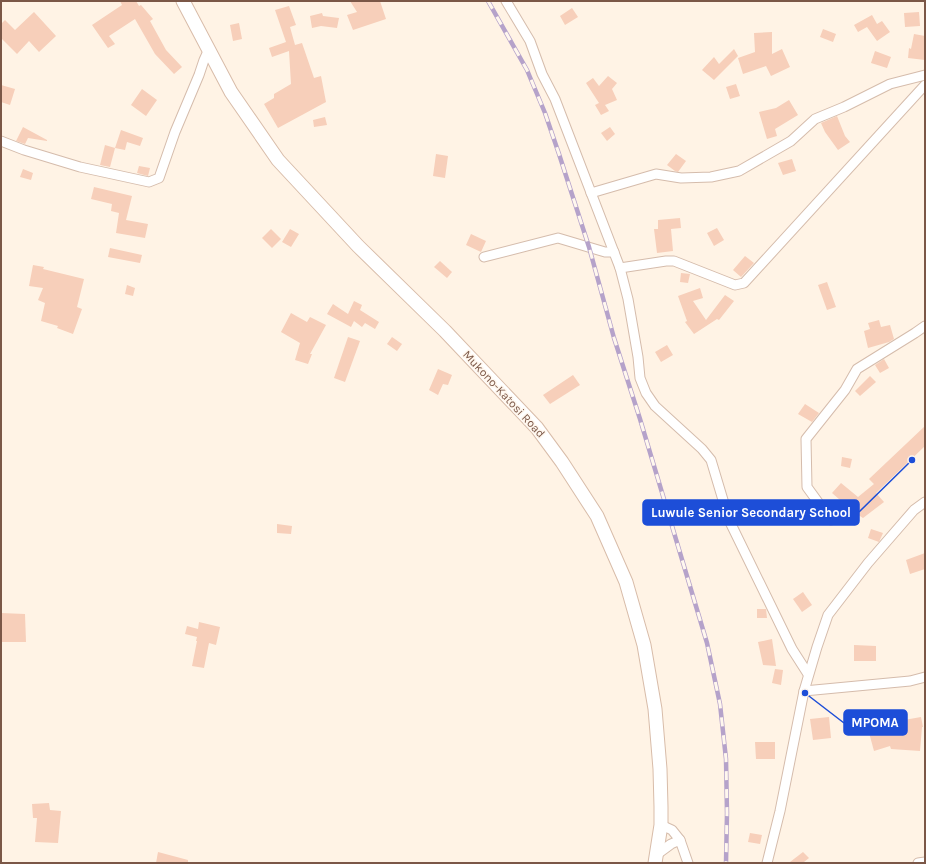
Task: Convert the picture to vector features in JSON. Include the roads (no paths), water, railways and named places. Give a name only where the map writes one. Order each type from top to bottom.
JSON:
[{"type":"main road","name":"Mukono-Katosi Road","points":[[183,1],[231,92],[278,160],[358,246],[445,331],[537,428],[562,462],[597,516],[626,582],[644,645],[655,709],[660,769],[661,825],[656,859]]},
{"type":"street","points":[[506,1],[530,41],[542,74],[555,99],[620,268],[628,299],[640,378],[646,393],[656,406],[702,449],[711,460],[729,520],[792,649],[808,674]]},
{"type":"street","points":[[1,141],[24,150],[80,167],[149,182],[159,178],[175,132],[209,49]]},
{"type":"street","points":[[591,193],[656,174],[681,178],[711,177],[739,171],[791,141],[815,119],[844,107],[890,84],[925,75]]},
{"type":"street","points":[[620,268],[666,260],[674,261],[735,285],[744,283],[925,85]]},
{"type":"street","points":[[484,258],[558,238],[605,252],[614,252]]},
{"type":"street","points":[[831,520],[807,487],[806,439],[845,390],[857,369],[925,326]]},
{"type":"street","points":[[767,863],[780,811],[808,674],[828,615],[868,564],[914,510],[925,502]]},
{"type":"street","points":[[804,691],[910,681],[925,677]]},
{"type":"street","points":[[661,825],[672,830],[680,840],[688,863]]},
{"type":"street","points":[[656,859],[671,844],[680,840]]},
{"type":"street","points":[[918,863],[925,862]]},
{"type":"railway","points":[[488,1],[527,70],[545,113],[559,154],[589,247],[614,338],[640,419],[707,643],[720,704],[726,759],[726,863]]},
{"type":"place","name":"Luwule Senior Secondary School","points":[[912,460]]},
{"type":"place","name":"MPOMA","points":[[805,693]]}]
